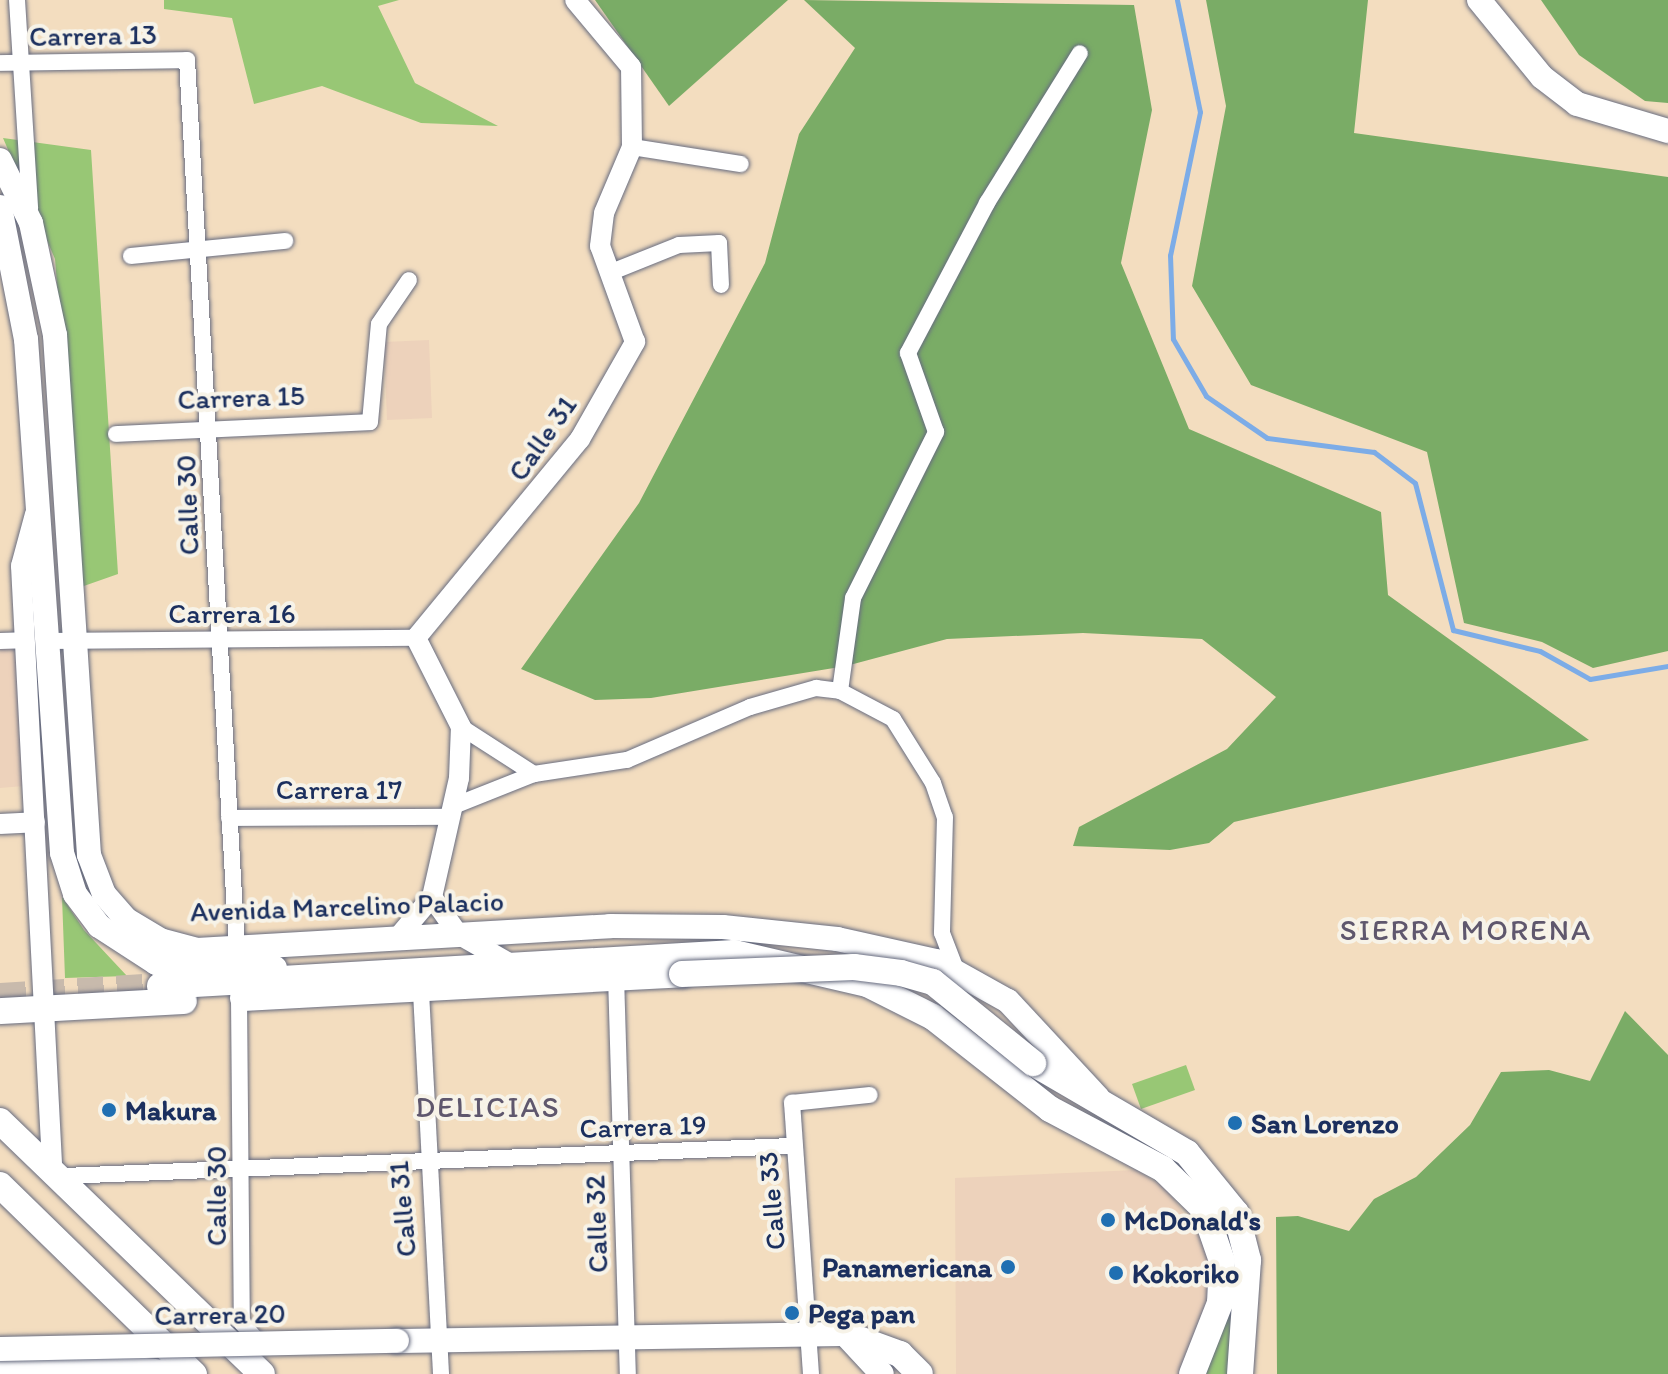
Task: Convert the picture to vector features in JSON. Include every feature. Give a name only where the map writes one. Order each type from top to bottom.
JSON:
[{"type":"main road","points":[[1479,0],[1542,77],[1577,104],[1668,131]]},
{"type":"main road","name":"Avenida Marcelino Palacio","points":[[0,160],[31,223],[42,259],[55,335],[89,855],[104,894],[160,940],[197,950],[399,936],[723,927],[837,939],[956,970],[1008,1001],[1108,1108]]},
{"type":"main road","name":"Avenida Marcelino Palacio","points":[[0,207],[38,502],[36,640],[62,853],[83,907],[129,950],[186,970],[734,953],[867,984],[933,1017],[1050,1109],[1163,1169],[1204,1209],[1222,1261],[1220,1303],[1192,1374]]},
{"type":"main road","name":"Avenida Marcelino Palacio","points":[[160,986],[507,962]]},
{"type":"main road","name":"Avenida Marcelino Palacio","points":[[0,1011],[421,992],[616,976],[854,967],[901,973],[933,982],[1033,1063],[1187,1153],[1236,1213],[1248,1260],[1240,1374]]},
{"type":"main road","points":[[0,1121],[58,1170],[264,1374]]},
{"type":"main road","points":[[0,1185],[194,1374]]},
{"type":"main road","points":[[845,1334],[882,1374]]},
{"type":"main road","points":[[845,1334],[900,1354],[920,1374]]},
{"type":"main road","name":"Carrera 20","points":[[0,1349],[845,1334]]},
{"type":"main road","points":[[0,1367],[78,1364],[173,1374]]},
{"type":"street","points":[[17,0],[18,62],[31,223]]},
{"type":"street","name":"Calle 31","points":[[416,638],[580,439],[635,342],[600,246],[604,213],[632,147],[631,67],[575,0]]},
{"type":"street","points":[[840,691],[853,598],[936,432],[908,353],[987,203],[1080,53]]},
{"type":"street","name":"Carrera 13","points":[[0,63],[187,60]]},
{"type":"street","name":"Calle 30","points":[[187,60],[237,948]]},
{"type":"street","points":[[632,147],[741,164]]},
{"type":"street","points":[[131,256],[285,241]]},
{"type":"street","points":[[609,273],[679,245],[719,243],[721,285]]},
{"type":"street","points":[[7,258],[42,259]]},
{"type":"street","name":"Carrera 15","points":[[116,434],[210,426],[370,422],[379,324],[409,280]]},
{"type":"street","points":[[416,638],[461,727],[534,774]]},
{"type":"street","name":"Carrera 16","points":[[0,641],[416,638]]},
{"type":"street","points":[[36,640],[35,822],[58,1170]]},
{"type":"street","points":[[450,812],[534,774],[627,760],[750,707],[816,688],[840,691],[893,719],[933,783],[945,817],[941,922],[956,970]]},
{"type":"street","points":[[399,936],[432,897],[450,812],[461,727]]},
{"type":"street","name":"Carrera 17","points":[[229,818],[450,812]]},
{"type":"street","points":[[0,824],[35,822]]},
{"type":"street","points":[[432,897],[458,934],[507,962]]},
{"type":"street","name":"Calle 32","points":[[616,976],[628,1374]]},
{"type":"street","name":"Calle 31","points":[[421,992],[426,1161],[442,1342],[441,1374]]},
{"type":"street","name":"Calle 30","points":[[239,998],[243,1169],[242,1323],[253,1343],[270,1346]]},
{"type":"street","name":"Calle 33","points":[[811,1374],[792,1103],[870,1095]]},
{"type":"street","name":"Carrera 19","points":[[58,1170],[243,1169],[793,1146]]},
{"type":"street","name":"Carrera 20","points":[[270,1346],[442,1342]]},
{"type":"street","points":[[264,1374],[270,1346]]},
{"type":"shaded area","points":[[429,340],[432,418],[387,420],[384,342]]},
{"type":"shaded area","points":[[15,646],[23,786],[0,788],[0,647]]},
{"type":"shaded area","points":[[1136,1170],[1167,1189],[1208,1250],[1208,1304],[1180,1374],[956,1374],[955,1178]]},
{"type":"green space","points":[[164,0],[399,0],[378,6],[415,83],[498,126],[421,123],[322,86],[254,104],[232,18],[164,9]]},
{"type":"green space","points":[[595,0],[788,0],[669,106]]},
{"type":"green space","points":[[804,0],[1134,5],[1152,110],[1121,263],[1189,429],[1381,512],[1388,595],[1589,740],[1234,822],[1209,843],[1170,850],[1073,846],[1079,827],[1227,749],[1276,697],[1202,639],[1083,633],[947,639],[846,666],[651,698],[595,700],[521,669],[639,503],[765,263],[799,134],[855,48]]},
{"type":"green space","points":[[1206,0],[1368,0],[1354,133],[1668,177],[1668,651],[1593,668],[1542,642],[1464,623],[1427,452],[1251,385],[1192,286],[1226,106]]},
{"type":"green space","points":[[1541,0],[1668,0],[1668,103],[1645,101],[1579,55]]},
{"type":"green space","points":[[3,138],[91,150],[118,574],[81,587],[55,259]]},
{"type":"green space","points":[[62,897],[84,930],[127,976],[65,978]]},
{"type":"green space","points":[[1625,1011],[1668,1055],[1668,1374],[1277,1374],[1276,1217],[1298,1216],[1349,1231],[1374,1199],[1416,1177],[1470,1125],[1501,1072],[1549,1070],[1590,1081]]},
{"type":"green space","points":[[1186,1065],[1195,1090],[1141,1109],[1132,1084]]},
{"type":"green space","points":[[1231,1266],[1230,1374],[1206,1374]]},
{"type":"waterway","points":[[1177,0],[1200,112],[1170,255],[1173,339],[1206,396],[1267,438],[1374,452],[1415,483],[1453,630],[1540,651],[1590,679],[1668,666]]},
{"type":"tunnel","points":[[0,996],[160,986]]},
{"type":"place","name":"Makura","points":[[109,1110]]},
{"type":"place","name":"San Lorenzo","points":[[1235,1123]]},
{"type":"place","name":"McDonald's","points":[[1108,1220]]},
{"type":"place","name":"Panamericana","points":[[1008,1267]]},
{"type":"place","name":"Kokoriko","points":[[1116,1273]]},
{"type":"place","name":"Pega pan","points":[[792,1313]]},
{"type":"district","name":"SIERRA MORENA","points":[[1466,930]]},
{"type":"district","name":"DELICIAS","points":[[488,1107]]}]
